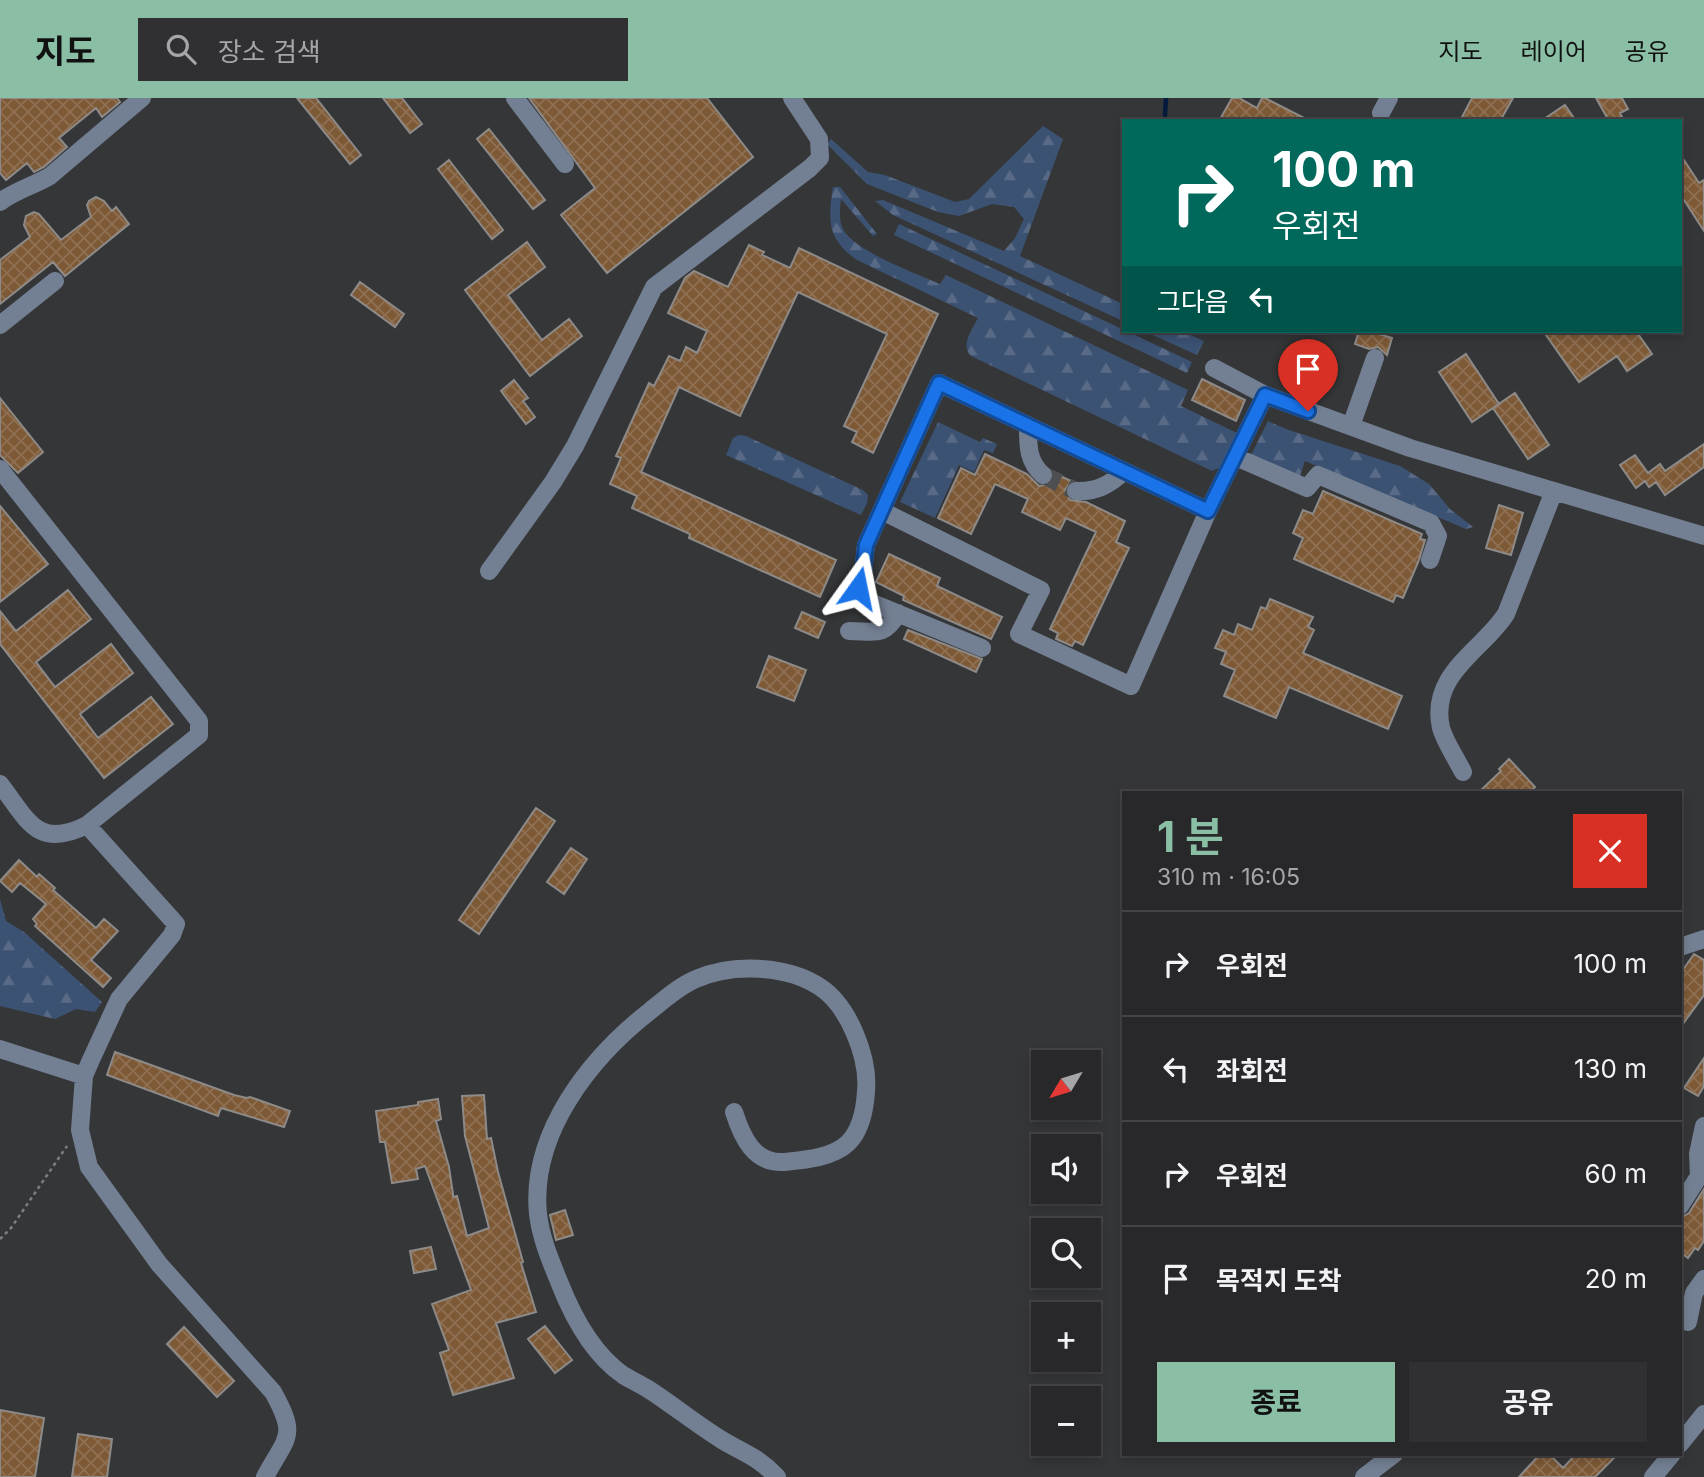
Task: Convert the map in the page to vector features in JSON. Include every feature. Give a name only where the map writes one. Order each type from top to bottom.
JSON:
[{"type":"street","points":[[0,202],[14,192],[34,186],[50,176],[142,98]]},
{"type":"street","points":[[515,98],[565,164]]},
{"type":"street","points":[[489,571],[553,482],[575,446],[654,287],[820,158],[819,139],[792,98]]},
{"type":"street","points":[[0,325],[55,281]]},
{"type":"street","points":[[1351,426],[1375,358]]},
{"type":"street","points":[[1214,368],[1265,395],[1410,448],[1704,536]]},
{"type":"street","points":[[982,648],[864,597],[858,588],[866,545],[939,383],[1208,511]]},
{"type":"street","points":[[882,511],[1041,590],[1019,634],[1131,686],[1208,511],[1265,395]]},
{"type":"street","points":[[1028,425],[1028,449],[1032,463],[1043,475]]},
{"type":"street","points":[[1236,457],[1307,488],[1318,475],[1431,523],[1438,536],[1430,560]]},
{"type":"street","points":[[0,469],[199,721],[199,735],[87,825],[77,830],[52,836],[35,829],[0,784]]},
{"type":"street","points":[[1076,491],[1087,492],[1107,485],[1124,471]]},
{"type":"street","points":[[1463,772],[1441,728],[1440,704],[1444,687],[1458,665],[1496,629],[1506,614],[1554,491]]},
{"type":"street","points":[[849,631],[881,632],[890,627],[898,613]]},
{"type":"street","points":[[87,825],[176,923],[173,935],[120,999],[84,1076],[80,1130],[89,1167],[159,1264],[273,1392],[285,1414],[289,1431],[285,1446],[265,1477]]},
{"type":"street","points":[[1682,946],[1704,939]]},
{"type":"street","points":[[734,1112],[745,1140],[762,1158],[772,1162],[828,1155],[854,1136],[864,1112],[867,1081],[861,1046],[833,998],[823,989],[809,980],[775,971],[752,969],[712,974],[682,986],[634,1024],[586,1073],[560,1115],[549,1141],[542,1168],[538,1213],[542,1234],[568,1305],[593,1344],[622,1374],[721,1440],[744,1450],[777,1477]]},
{"type":"street","points":[[0,1049],[84,1076]]},
{"type":"street","points":[[1682,1203],[1699,1176],[1698,1154],[1704,1126]]},
{"type":"street","points":[[1691,1324],[1695,1293],[1704,1279]]},
{"type":"street","points":[[1682,1441],[1704,1413]]},
{"type":"street","points":[[1364,1477],[1391,1456]]},
{"type":"street","points":[[1653,1477],[1670,1456]]},
{"type":"path","points":[[0,1239],[11,1228],[80,1130]]},
{"type":"green space","points":[[1043,126],[1063,139],[1020,256],[1122,304],[1122,321],[893,215],[875,201],[883,200],[1004,251],[1015,238],[1024,219],[1014,207],[992,204],[959,216],[938,212],[867,184],[827,144],[831,139],[868,172],[885,175],[955,202],[969,199]]},
{"type":"green space","points":[[833,187],[840,187],[877,234],[873,236],[841,199],[840,220],[844,231],[874,255],[940,284],[946,275],[1188,390],[1181,406],[1237,433],[1221,467],[1212,471],[971,356],[967,342],[978,318],[857,260],[840,245],[830,220]]},
{"type":"green space","points":[[899,224],[1122,329],[1122,333],[1130,333],[1192,362],[1187,373],[894,235]]},
{"type":"green space","points":[[1148,333],[1186,333],[1204,341],[1197,355]]},
{"type":"green space","points":[[1268,421],[1400,466],[1429,484],[1450,509],[1473,527],[1466,529],[1305,461],[1300,476],[1251,455]]},
{"type":"green space","points":[[938,422],[980,442],[983,438],[997,444],[993,453],[984,450],[974,472],[959,465],[935,518],[900,502]]},
{"type":"green space","points":[[739,435],[863,490],[868,495],[861,515],[726,455],[733,438]]},
{"type":"green space","points":[[0,899],[6,921],[24,932],[102,1002],[95,1012],[76,1009],[55,1019],[0,1006]]},
{"type":"building","points":[[0,98],[117,98],[120,102],[102,117],[96,108],[59,138],[67,147],[44,167],[34,172],[27,163],[6,180],[0,173]]},
{"type":"building","points":[[297,98],[316,98],[361,155],[350,164]]},
{"type":"building","points":[[383,98],[402,98],[422,124],[410,133]]},
{"type":"building","points":[[529,98],[707,98],[753,157],[607,273],[561,215],[595,188]]},
{"type":"building","points":[[1232,98],[1239,98],[1257,108],[1262,98],[1265,98],[1306,119],[1220,119]]},
{"type":"building","points":[[1472,98],[1513,98],[1501,119],[1461,119]]},
{"type":"building","points":[[1596,98],[1622,98],[1628,109],[1620,113],[1623,119],[1608,119]]},
{"type":"building","points":[[1565,105],[1575,119],[1544,119]]},
{"type":"building","points":[[489,129],[545,200],[533,209],[477,139]]},
{"type":"building","points":[[1682,157],[1699,183],[1704,180],[1704,231],[1682,197]]},
{"type":"building","points":[[449,160],[503,230],[492,239],[438,169]]},
{"type":"building","points":[[96,197],[104,201],[112,211],[116,207],[129,224],[65,276],[53,262],[0,304],[0,260],[30,237],[24,225],[26,216],[34,212],[39,214],[61,240],[91,217],[87,205]]},
{"type":"building","points":[[527,242],[545,267],[508,295],[542,340],[569,319],[582,336],[530,376],[465,290]]},
{"type":"building","points":[[749,245],[764,252],[762,255],[790,268],[799,248],[938,314],[873,453],[852,442],[857,432],[844,426],[887,334],[798,292],[740,416],[679,387],[641,472],[836,560],[820,597],[689,538],[690,534],[632,508],[637,496],[610,484],[621,458],[616,456],[649,383],[654,386],[669,356],[680,361],[686,347],[697,353],[707,331],[668,313],[685,278],[694,271],[728,287]]},
{"type":"building","points":[[360,282],[404,314],[395,327],[351,295]]},
{"type":"building","points":[[1358,333],[1376,333],[1392,338],[1387,355],[1378,347],[1369,349],[1355,344]]},
{"type":"building","points":[[1637,333],[1652,354],[1627,371],[1617,356],[1579,382],[1546,335]]},
{"type":"building","points":[[1466,354],[1499,404],[1472,422],[1439,372]]},
{"type":"building","points":[[1202,379],[1245,400],[1236,421],[1192,400]]},
{"type":"building","points":[[514,380],[528,398],[523,401],[535,417],[526,424],[501,391]]},
{"type":"building","points":[[1515,393],[1549,445],[1528,459],[1493,408]]},
{"type":"building","points":[[0,398],[43,452],[18,473],[0,455]]},
{"type":"building","points":[[1704,444],[1704,467],[1665,495],[1656,482],[1649,487],[1645,481],[1636,488],[1620,465],[1635,455],[1648,473],[1660,464],[1665,471]]},
{"type":"building","points":[[985,454],[1027,474],[1039,486],[1050,484],[1054,473],[1071,481],[1065,490],[1070,500],[1086,502],[1125,521],[1116,542],[1129,548],[1083,645],[1075,641],[1072,646],[1056,639],[1058,633],[1050,629],[1096,532],[1066,518],[1060,530],[1022,512],[1028,499],[995,484],[971,534],[938,518],[961,468],[975,475]]},
{"type":"building","points":[[1323,491],[1422,534],[1420,539],[1425,540],[1403,598],[1396,595],[1393,602],[1294,559],[1303,538],[1293,533],[1303,510],[1313,514]]},
{"type":"building","points":[[1499,505],[1523,513],[1511,555],[1486,548]]},
{"type":"building","points":[[0,506],[48,564],[0,602]]},
{"type":"building","points":[[889,554],[940,578],[937,586],[1002,617],[991,639],[903,600],[904,596],[876,582]]},
{"type":"building","points":[[68,590],[91,619],[36,662],[55,687],[111,644],[133,673],[80,714],[98,738],[151,697],[173,724],[104,778],[0,644],[0,611],[16,631]]},
{"type":"building","points":[[1270,599],[1313,617],[1308,627],[1314,630],[1303,653],[1402,696],[1388,729],[1289,687],[1276,718],[1224,696],[1235,670],[1221,664],[1226,652],[1215,648],[1223,630],[1234,635],[1238,624],[1252,630],[1261,607],[1266,609]]},
{"type":"building","points":[[802,612],[825,622],[818,638],[795,628]]},
{"type":"building","points":[[908,630],[982,659],[976,672],[904,639]]},
{"type":"building","points":[[769,656],[806,670],[794,701],[757,687]]},
{"type":"building","points":[[1509,759],[1535,787],[1531,791],[1480,791],[1501,771],[1499,769]]},
{"type":"building","points":[[536,808],[555,821],[479,934],[459,920]]},
{"type":"building","points":[[571,848],[587,859],[564,894],[547,882]]},
{"type":"building","points":[[19,860],[37,877],[39,874],[55,888],[53,890],[96,928],[104,919],[118,931],[91,960],[111,978],[103,987],[35,926],[37,924],[33,919],[46,904],[20,883],[12,892],[0,881]]},
{"type":"building","points":[[1694,954],[1704,960],[1704,995],[1682,1025],[1682,971]]},
{"type":"building","points":[[115,1052],[234,1095],[250,1097],[290,1111],[284,1127],[221,1108],[218,1116],[107,1075]]},
{"type":"building","points":[[1704,1058],[1704,1086],[1698,1096],[1684,1088]]},
{"type":"building","points":[[484,1095],[487,1139],[491,1138],[523,1262],[521,1263],[536,1312],[496,1323],[514,1378],[453,1395],[440,1353],[449,1350],[432,1304],[471,1290],[425,1166],[416,1169],[418,1179],[392,1183],[385,1142],[380,1142],[376,1111],[438,1099],[441,1119],[436,1121],[449,1167],[453,1197],[457,1196],[467,1236],[489,1228],[465,1136],[462,1096]]},
{"type":"building","points":[[1704,1189],[1704,1241],[1688,1258],[1682,1254],[1682,1217],[1689,1213]]},
{"type":"building","points":[[565,1210],[573,1235],[556,1240],[550,1215]]},
{"type":"building","points":[[431,1247],[436,1269],[414,1273],[410,1251]]},
{"type":"building","points":[[545,1326],[572,1360],[555,1373],[528,1339]]},
{"type":"building","points":[[184,1327],[234,1381],[217,1397],[167,1344]]},
{"type":"building","points":[[0,1410],[44,1418],[35,1477],[0,1477]]},
{"type":"building","points":[[78,1434],[112,1439],[107,1477],[72,1477]]},
{"type":"building","points":[[1538,1456],[1551,1456],[1563,1468],[1574,1456],[1616,1456],[1595,1477],[1519,1477]]},
{"type":"waterway","points":[[1165,115],[1166,98]]},
{"type":"tunnel","points":[[1043,475],[1076,491]]},
{"type":"route","points":[[858,588],[866,545],[939,383],[1208,511],[1265,395],[1308,411]]}]
